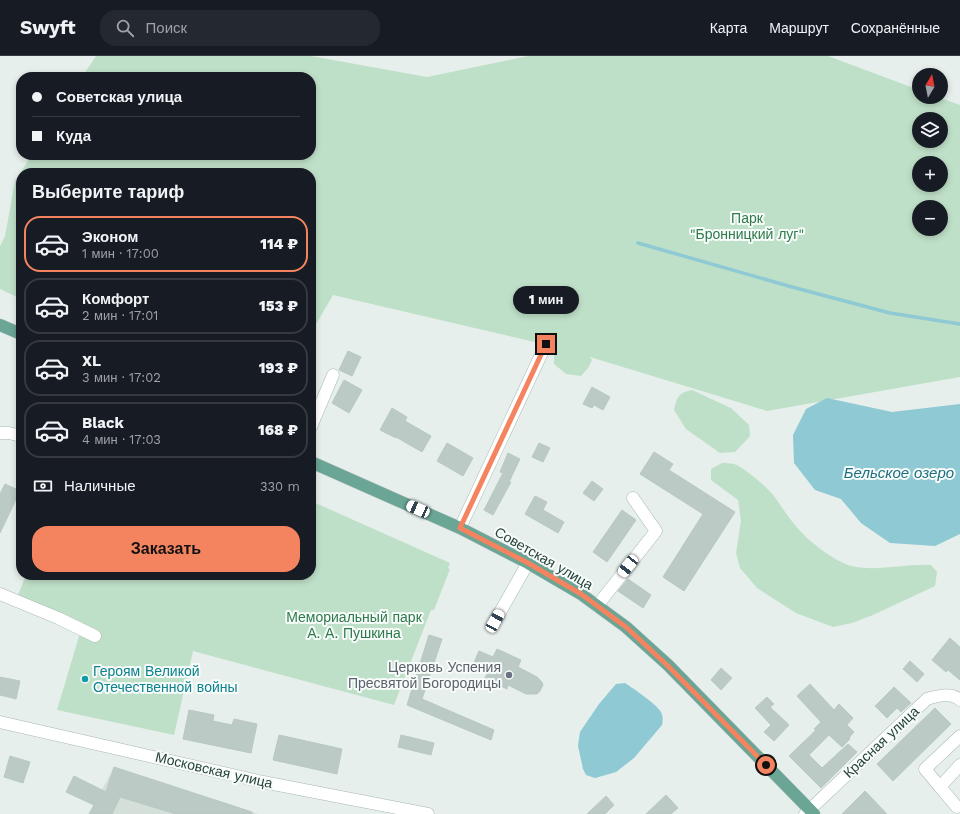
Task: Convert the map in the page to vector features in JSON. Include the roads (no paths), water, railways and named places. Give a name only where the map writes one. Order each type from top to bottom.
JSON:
[{"type":"main road","points":[[0,325],[16,332]]},
{"type":"main road","name":"Советская улица","points":[[316,464],[460,528],[528,563],[581,594],[626,627],[668,666],[809,812]]},
{"type":"street","points":[[460,528],[546,344]]},
{"type":"street","points":[[316,415],[333,375]]},
{"type":"street","points":[[0,434],[9,433],[16,435]]},
{"type":"street","points":[[597,606],[656,531],[633,498]]},
{"type":"street","points":[[495,621],[528,563]]},
{"type":"street","points":[[0,594],[58,618],[95,636]]},
{"type":"street","name":"Красная улица","points":[[809,812],[927,698],[941,695],[960,700]]},
{"type":"street","name":"Московская улица","points":[[0,722],[263,782],[428,814]]},
{"type":"street","points":[[956,807],[925,769],[960,736]]},
{"type":"street","points":[[940,788],[960,765]]},
{"type":"water","name":"Бельское озеро","points":[[827,398],[892,412],[960,404],[960,534],[935,546],[890,543],[861,523],[841,499],[815,490],[794,463],[793,435],[806,409]]},
{"type":"water","points":[[625,683],[658,708],[662,715],[662,725],[634,758],[616,772],[595,778],[586,775],[583,769],[578,746],[580,732],[599,704],[616,684]]},
{"type":"waterway","points":[[638,243],[890,313],[960,324]]},
{"type":"place","name":"Церковь Успения Пресвятой Богородицы","points":[[509,675]]},
{"type":"place","name":"Героям Великой Отечественной войны","points":[[85,679]]},
{"type":"park label","name":"Парк \"Бронницкий луг\"","points":[[747,226]]},
{"type":"park label","name":"Мемориальный парк А. А. Пушкина","points":[[354,626]]}]
